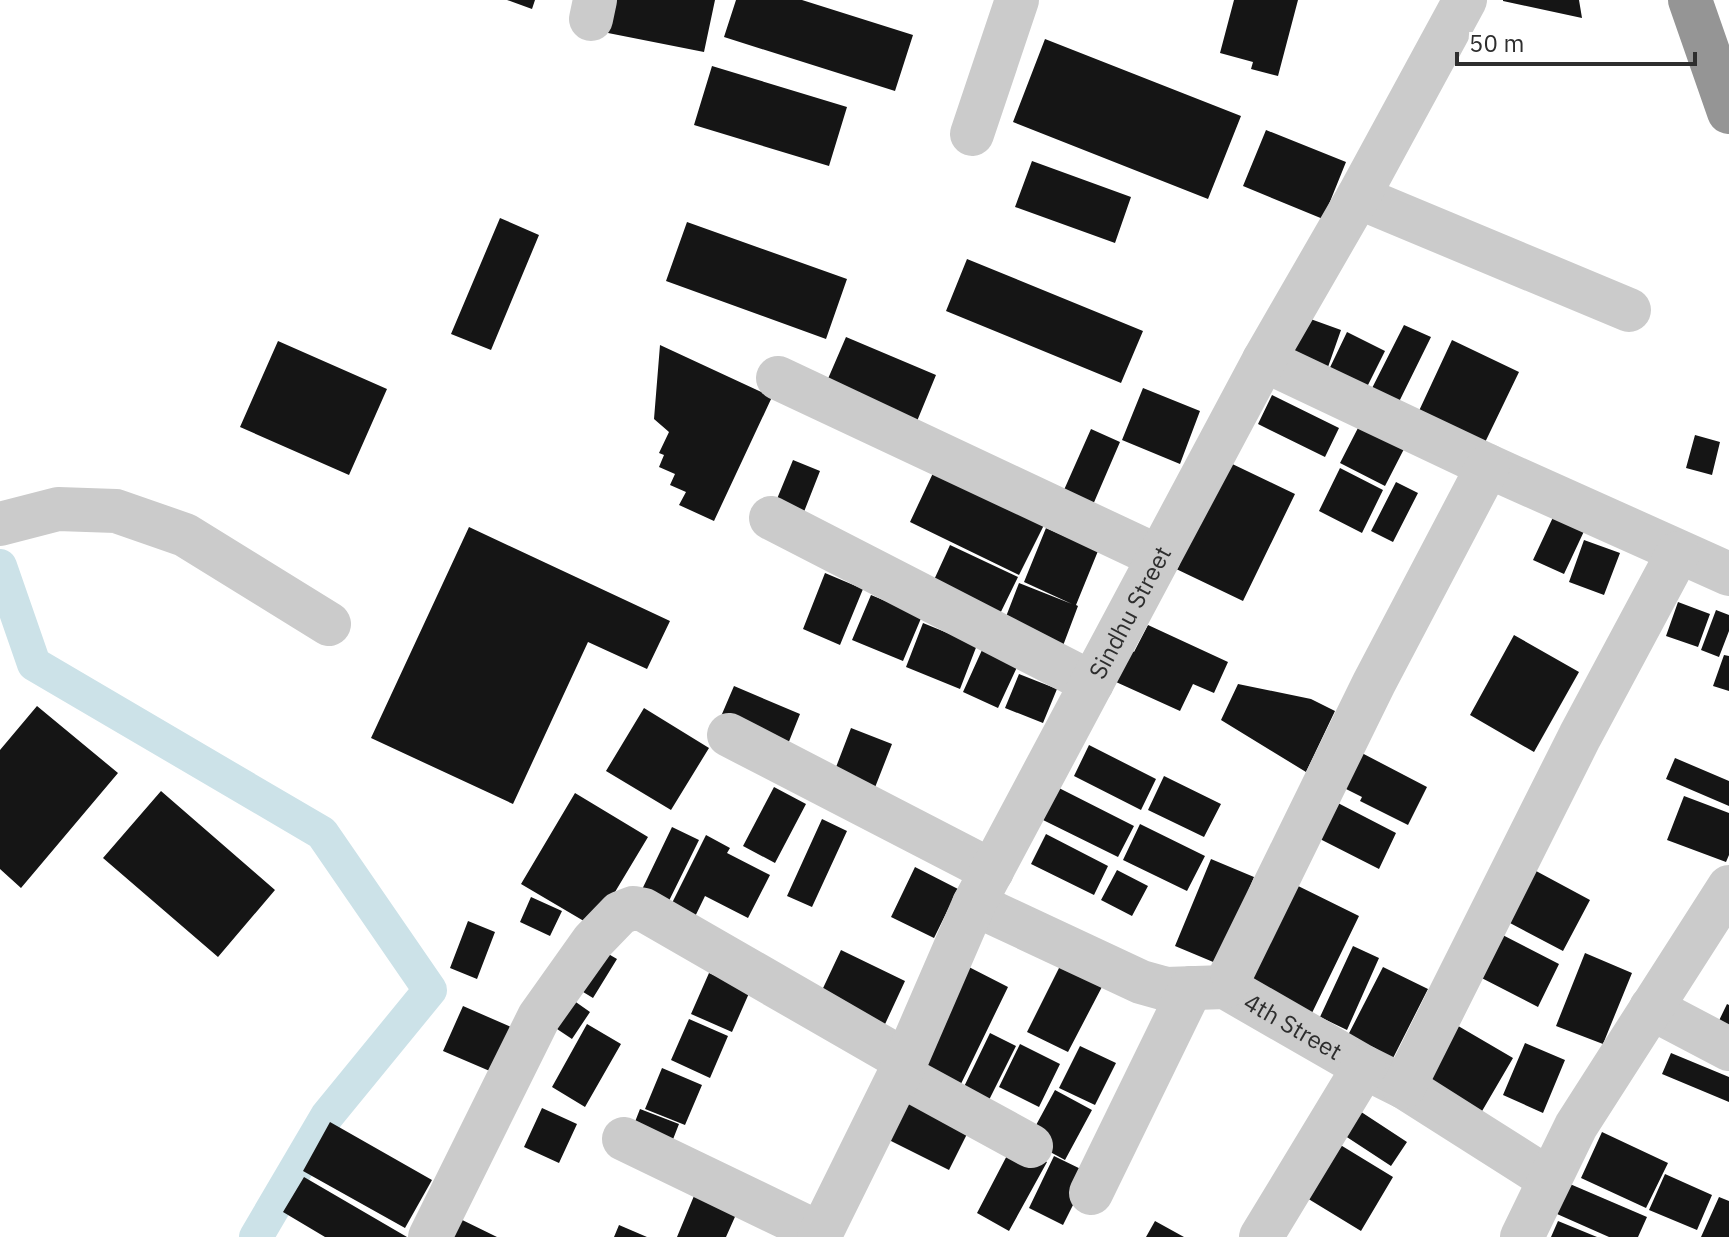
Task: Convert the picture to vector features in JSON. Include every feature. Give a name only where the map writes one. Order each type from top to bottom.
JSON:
[{"type":"highway","points":[[1690,0],[1729,112]]},
{"type":"street","points":[[972,134],[1017,0]]},
{"type":"street","name":"Sindhu Street","points":[[820,1236],[902,1068],[983,887],[1264,360],[1358,197],[1465,0]]},
{"type":"street","points":[[1358,197],[1629,310]]},
{"type":"street","points":[[1264,360],[1488,466],[1729,574]]},
{"type":"street","points":[[778,378],[1159,557]]},
{"type":"street","points":[[1091,1193],[1208,987],[1488,466]]},
{"type":"street","points":[[12,520],[58,509],[116,511],[185,535],[329,624]]},
{"type":"street","points":[[771,518],[1092,683]]},
{"type":"street","points":[[1404,1087],[1580,736],[1678,553]]},
{"type":"street","name":"4th Street","points":[[729,735],[1141,982],[1166,989],[1208,987],[1404,1087],[1549,1179]]},
{"type":"street","points":[[1522,1237],[1576,1126],[1729,887]]},
{"type":"street","points":[[430,1237],[539,1017],[593,941],[620,913],[633,908],[644,910],[1031,1146]]},
{"type":"street","points":[[1651,1008],[1729,1049]]},
{"type":"street","points":[[1261,1237],[1364,1067]]},
{"type":"street","points":[[624,1139],[820,1236]]},
{"type":"building","points":[[507,0],[535,0],[532,9]]},
{"type":"building","points":[[614,0],[715,0],[704,52],[608,33]]},
{"type":"building","points":[[736,0],[802,0],[913,35],[895,91],[724,37]]},
{"type":"building","points":[[1234,0],[1298,0],[1278,76],[1251,69],[1253,62],[1220,53]]},
{"type":"building","points":[[1579,0],[1582,18],[1503,1]]},
{"type":"building","points":[[1045,39],[1241,116],[1208,199],[1013,122]]},
{"type":"building","points":[[712,66],[847,107],[829,166],[694,125]]},
{"type":"building","points":[[1266,130],[1346,162],[1323,219],[1243,186]]},
{"type":"building","points":[[1032,161],[1131,197],[1115,243],[1015,207]]},
{"type":"building","points":[[500,218],[539,235],[491,350],[451,334]]},
{"type":"building","points":[[687,222],[847,279],[826,339],[666,281]]},
{"type":"building","points":[[967,259],[1143,331],[1121,383],[946,311]]},
{"type":"building","points":[[1305,317],[1341,330],[1328,367],[1291,354]]},
{"type":"building","points":[[1404,325],[1431,337],[1393,414],[1366,400]]},
{"type":"building","points":[[1347,332],[1385,351],[1360,401],[1323,382]]},
{"type":"building","points":[[846,337],[936,375],[915,426],[824,388]]},
{"type":"building","points":[[1452,340],[1519,372],[1477,459],[1411,428]]},
{"type":"building","points":[[278,341],[387,389],[349,475],[240,427]]},
{"type":"building","points":[[660,345],[772,397],[714,521],[679,505],[686,492],[670,485],[675,474],[659,467],[664,455],[659,453],[669,432],[654,419]]},
{"type":"building","points":[[1143,388],[1200,411],[1180,464],[1122,440]]},
{"type":"building","points":[[1272,395],[1339,428],[1325,457],[1258,424]]},
{"type":"building","points":[[1359,426],[1404,449],[1385,486],[1340,463]]},
{"type":"building","points":[[1091,429],[1120,442],[1086,521],[1056,508]]},
{"type":"building","points":[[1695,435],[1720,442],[1712,475],[1686,468]]},
{"type":"building","points":[[793,460],[820,471],[800,522],[772,511]]},
{"type":"building","points":[[1224,460],[1295,494],[1243,601],[1172,567]]},
{"type":"building","points":[[1340,468],[1383,490],[1362,533],[1319,511]]},
{"type":"building","points":[[934,471],[1044,525],[1019,575],[910,522]]},
{"type":"building","points":[[1396,482],[1418,493],[1393,542],[1371,531]]},
{"type":"building","points":[[1555,513],[1586,527],[1564,574],[1533,560]]},
{"type":"building","points":[[469,527],[670,621],[647,669],[588,642],[513,804],[371,738]]},
{"type":"building","points":[[1046,528],[1098,551],[1061,651],[1002,627],[1019,583],[1072,604],[1024,582]]},
{"type":"building","points":[[1584,540],[1620,553],[1604,595],[1569,582]]},
{"type":"building","points":[[950,545],[1018,577],[995,624],[928,593]]},
{"type":"building","points":[[825,573],[863,589],[840,645],[803,629]]},
{"type":"building","points":[[871,595],[922,616],[903,661],[852,640]]},
{"type":"building","points":[[1678,602],[1710,614],[1698,647],[1666,636]]},
{"type":"building","points":[[1716,610],[1729,615],[1729,631],[1719,657],[1701,650]]},
{"type":"building","points":[[923,623],[977,645],[960,689],[906,667]]},
{"type":"building","points":[[1148,625],[1228,662],[1214,693],[1193,684],[1180,711],[1116,682],[1131,650],[1134,652]]},
{"type":"building","points":[[1514,635],[1579,672],[1534,752],[1470,715]]},
{"type":"building","points":[[982,650],[1018,665],[998,708],[963,692]]},
{"type":"building","points":[[1724,655],[1729,656],[1729,691],[1713,686]]},
{"type":"building","points":[[1019,674],[1057,689],[1043,723],[1005,708]]},
{"type":"building","points":[[1238,684],[1311,699],[1335,711],[1306,772],[1221,720]]},
{"type":"building","points":[[734,686],[800,714],[786,749],[719,721]]},
{"type":"building","points":[[37,706],[118,773],[21,888],[0,869],[0,750]]},
{"type":"building","points":[[644,708],[709,748],[671,810],[606,771]]},
{"type":"building","points":[[851,728],[892,744],[874,790],[833,775]]},
{"type":"building","points":[[1089,745],[1156,779],[1141,810],[1074,776]]},
{"type":"building","points":[[1358,751],[1427,787],[1408,825],[1360,801],[1362,797],[1340,786]]},
{"type":"building","points":[[1675,758],[1729,781],[1729,806],[1666,779]]},
{"type":"building","points":[[1164,776],[1221,804],[1204,837],[1148,810]]},
{"type":"building","points":[[774,787],[806,804],[775,863],[743,846]]},
{"type":"building","points":[[1059,788],[1134,826],[1118,857],[1043,820]]},
{"type":"building","points":[[161,791],[275,890],[218,957],[103,858]]},
{"type":"building","points":[[575,793],[648,837],[594,927],[521,884]]},
{"type":"building","points":[[1684,796],[1729,813],[1729,855],[1726,862],[1667,840]]},
{"type":"building","points":[[1336,802],[1396,833],[1379,869],[1318,838]]},
{"type":"building","points":[[822,819],[847,831],[812,907],[787,896]]},
{"type":"building","points":[[1140,824],[1205,856],[1187,891],[1123,860]]},
{"type":"building","points":[[672,827],[699,840],[662,915],[636,902]]},
{"type":"building","points":[[1046,834],[1108,866],[1094,895],[1031,864]]},
{"type":"building","points":[[706,835],[730,848],[727,853],[770,875],[748,918],[705,896],[690,927],[666,915]]},
{"type":"building","points":[[1211,859],[1254,877],[1218,964],[1175,946]]},
{"type":"building","points":[[1521,863],[1590,900],[1563,951],[1493,914]]},
{"type":"building","points":[[915,867],[958,889],[934,938],[891,917]]},
{"type":"building","points":[[1117,870],[1148,886],[1132,916],[1101,900]]},
{"type":"building","points":[[1288,881],[1359,916],[1311,1015],[1240,980]]},
{"type":"building","points":[[531,897],[562,911],[550,936],[520,922]]},
{"type":"building","points":[[468,921],[495,932],[477,979],[450,968]]},
{"type":"building","points":[[1489,928],[1559,964],[1538,1007],[1468,971]]},
{"type":"building","points":[[593,945],[617,959],[593,998],[570,984]]},
{"type":"building","points":[[1353,946],[1379,958],[1347,1030],[1320,1017]]},
{"type":"building","points":[[841,950],[905,981],[880,1035],[816,1003]]},
{"type":"building","points":[[1585,953],[1632,973],[1603,1044],[1556,1026]]},
{"type":"building","points":[[1062,962],[1104,983],[1068,1052],[1027,1032]]},
{"type":"building","points":[[965,965],[1008,987],[958,1090],[915,1068]]},
{"type":"building","points":[[1383,967],[1428,989],[1389,1066],[1344,1043]]},
{"type":"building","points":[[709,973],[750,991],[732,1032],[691,1014]]},
{"type":"building","points":[[563,993],[590,1012],[572,1039],[545,1021]]},
{"type":"building","points":[[1729,1005],[1729,1041],[1713,1033]]},
{"type":"building","points":[[463,1006],[511,1027],[492,1072],[443,1051]]},
{"type":"building","points":[[689,1019],[728,1036],[710,1078],[671,1060]]},
{"type":"building","points":[[1448,1020],[1513,1058],[1478,1118],[1413,1080]]},
{"type":"building","points":[[587,1024],[621,1044],[585,1107],[552,1087]]},
{"type":"building","points":[[990,1033],[1016,1046],[985,1108],[960,1095]]},
{"type":"building","points":[[1525,1043],[1565,1060],[1543,1113],[1503,1095]]},
{"type":"building","points":[[1020,1044],[1060,1064],[1039,1107],[999,1087]]},
{"type":"building","points":[[1080,1046],[1116,1063],[1095,1105],[1059,1088]]},
{"type":"building","points":[[1671,1053],[1729,1077],[1729,1102],[1662,1074]]},
{"type":"building","points":[[662,1068],[702,1085],[685,1125],[645,1109]]},
{"type":"building","points":[[1055,1090],[1092,1110],[1065,1160],[1028,1140]]},
{"type":"building","points":[[895,1093],[969,1130],[949,1170],[875,1133]]},
{"type":"building","points":[[1346,1102],[1407,1142],[1391,1166],[1330,1126]]},
{"type":"building","points":[[542,1108],[577,1124],[559,1163],[524,1147]]},
{"type":"building","points":[[640,1109],[679,1124],[670,1147],[631,1132]]},
{"type":"building","points":[[330,1122],[432,1180],[405,1228],[303,1171]]},
{"type":"building","points":[[1602,1132],[1668,1163],[1646,1208],[1581,1178]]},
{"type":"building","points":[[1329,1138],[1393,1177],[1361,1231],[1297,1192]]},
{"type":"building","points":[[1013,1144],[1047,1162],[1009,1231],[977,1213]]},
{"type":"building","points":[[1054,1156],[1089,1173],[1063,1225],[1029,1208]]},
{"type":"building","points":[[1665,1174],[1712,1195],[1697,1230],[1649,1210]]},
{"type":"building","points":[[304,1177],[407,1237],[325,1237],[283,1212]]},
{"type":"building","points":[[1570,1184],[1647,1217],[1638,1237],[1609,1237],[1557,1214]]},
{"type":"building","points":[[696,1191],[738,1210],[726,1237],[677,1237]]},
{"type":"building","points":[[1719,1197],[1729,1201],[1729,1237],[1701,1237]]},
{"type":"building","points":[[450,1214],[497,1237],[439,1237]]},
{"type":"building","points":[[1155,1221],[1184,1237],[1146,1237]]},
{"type":"building","points":[[1558,1221],[1597,1237],[1551,1237]]},
{"type":"building","points":[[619,1225],[647,1237],[614,1237]]},
{"type":"waterway","points":[[0,566],[34,664],[322,833],[430,990],[327,1116],[256,1237]]}]
